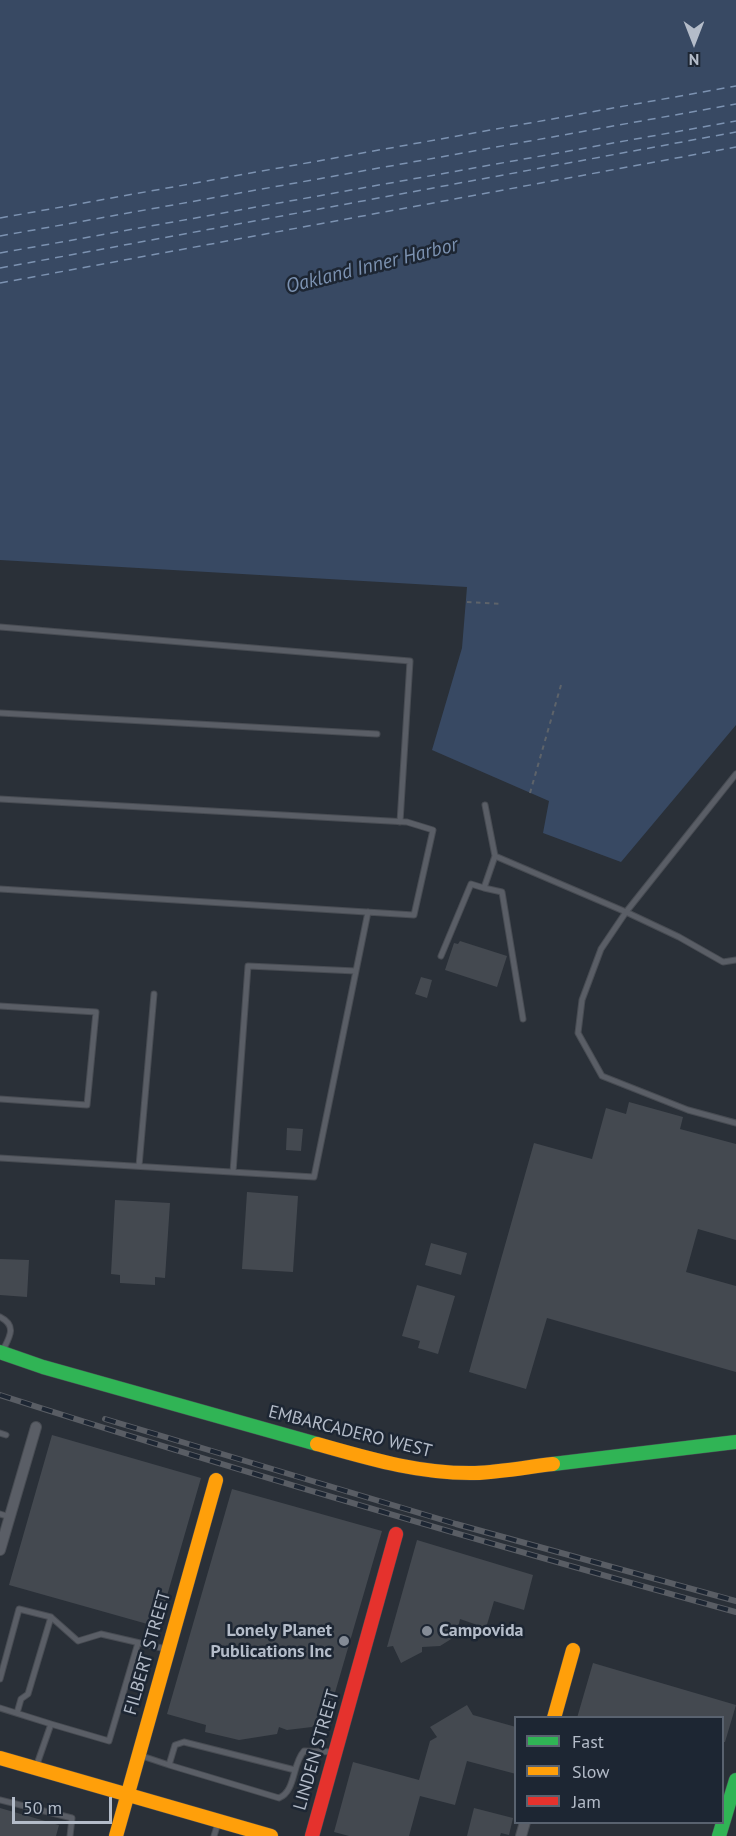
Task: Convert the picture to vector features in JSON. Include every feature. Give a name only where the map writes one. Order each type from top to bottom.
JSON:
[{"type":"street","name":"EMBARCADERO WEST","points":[[1,1353],[43,1367],[382,1463],[433,1472],[459,1474],[489,1472],[736,1442]]},
{"type":"street","points":[[0,1550],[5,1516],[36,1427]]},
{"type":"street","name":"FILBERT STREET","points":[[116,1836],[216,1480]]},
{"type":"street","name":"LINDEN STREET","points":[[312,1836],[396,1534]]},
{"type":"street","points":[[555,1716],[573,1650]]},
{"type":"street","points":[[0,1758],[271,1836]]},
{"type":"street","points":[[724,1820],[736,1780]]},
{"type":"lane","points":[[0,627],[410,661],[400,822]]},
{"type":"lane","points":[[0,713],[377,734]]},
{"type":"lane","points":[[736,774],[626,912],[601,949],[582,1000],[578,1033],[602,1076],[688,1110],[736,1123]]},
{"type":"lane","points":[[0,799],[407,822],[433,830],[414,915],[0,889]]},
{"type":"lane","points":[[484,888],[495,856],[486,805]]},
{"type":"lane","points":[[495,856],[626,912],[679,937],[723,962],[736,960]]},
{"type":"lane","points":[[441,956],[471,884],[502,892],[523,1019]]},
{"type":"lane","points":[[0,1158],[314,1177],[368,912]]},
{"type":"lane","points":[[233,1172],[248,966],[356,971]]},
{"type":"lane","points":[[139,1166],[154,994]]},
{"type":"lane","points":[[0,1006],[96,1012],[87,1105],[0,1099]]},
{"type":"lane","points":[[0,1317],[8,1321],[11,1329],[1,1353]]},
{"type":"lane","points":[[0,1679],[19,1609],[51,1617],[78,1641],[101,1634],[168,1650]]},
{"type":"lane","points":[[17,1713],[21,1699],[28,1694],[51,1617]]},
{"type":"lane","points":[[0,1708],[109,1741],[138,1643]]},
{"type":"lane","points":[[36,1769],[51,1724]]},
{"type":"lane","points":[[169,1765],[175,1745],[184,1742],[295,1770]]},
{"type":"lane","points":[[138,1755],[279,1798],[289,1791],[304,1751],[335,1752]]},
{"type":"lane","points":[[0,1800],[72,1818],[70,1836]]},
{"type":"lane","points":[[214,1836],[219,1821]]},
{"type":"path","points":[[467,602],[501,604]]},
{"type":"path","points":[[530,793],[561,685]]},
{"type":"water","name":"Oakland Inner Harbor","points":[[0,0],[736,0],[736,725],[621,862],[543,833],[549,801],[432,750],[462,648],[467,587],[0,560]]},
{"type":"building","points":[[460,941],[507,956],[497,987],[445,970],[454,943],[458,944]]},
{"type":"building","points":[[421,977],[432,980],[427,998],[415,994]]},
{"type":"building","points":[[629,1102],[683,1117],[680,1129],[736,1144],[736,1240],[698,1229],[686,1272],[736,1286],[736,1372],[547,1318],[526,1389],[469,1372],[534,1143],[592,1159],[606,1108],[626,1114]]},
{"type":"building","points":[[287,1128],[303,1129],[301,1151],[286,1150]]},
{"type":"building","points":[[247,1192],[298,1196],[293,1272],[242,1269]]},
{"type":"building","points":[[115,1200],[170,1203],[165,1278],[155,1277],[155,1285],[120,1283],[120,1275],[111,1274]]},
{"type":"building","points":[[431,1243],[467,1253],[461,1275],[425,1265]]},
{"type":"building","points":[[0,1259],[29,1260],[27,1297],[0,1295]]},
{"type":"building","points":[[417,1285],[455,1296],[438,1354],[418,1348],[420,1341],[402,1336]]},
{"type":"building","points":[[52,1435],[201,1478],[158,1627],[9,1585]]},
{"type":"building","points":[[232,1489],[382,1531],[332,1703],[312,1727],[287,1730],[279,1727],[277,1734],[239,1740],[205,1732],[206,1725],[167,1714]]},
{"type":"building","points":[[417,1540],[533,1575],[524,1610],[494,1601],[486,1628],[460,1619],[456,1636],[440,1646],[422,1647],[422,1652],[401,1663],[393,1646],[387,1647]]},
{"type":"building","points":[[593,1663],[736,1705],[725,1742],[724,1716],[578,1716]]},
{"type":"building","points":[[467,1705],[473,1715],[514,1726],[514,1773],[467,1761],[455,1805],[420,1796],[409,1836],[349,1836],[334,1832],[353,1762],[419,1780],[430,1741],[437,1737],[430,1727]]},
{"type":"building","points":[[0,1808],[59,1825],[56,1836],[0,1836]]},
{"type":"building","points":[[474,1808],[513,1818],[509,1835],[501,1833],[500,1836],[467,1836]]},
{"type":"ferry route","points":[[0,218],[736,86]]},
{"type":"ferry route","points":[[0,236],[736,104]]},
{"type":"ferry route","points":[[0,253],[736,121]]},
{"type":"ferry route","points":[[0,268],[736,132]]},
{"type":"ferry route","points":[[0,283],[736,147]]},
{"type":"railway","points":[[0,1395],[367,1507],[736,1612]]},
{"type":"railway","points":[[105,1419],[456,1524],[736,1601]]},
{"type":"traffic: fast","points":[[0,1352],[43,1367],[317,1444]]},
{"type":"traffic: fast","points":[[553,1464],[736,1442]]},
{"type":"traffic: fast","points":[[724,1820],[736,1780]]},
{"type":"traffic: fast","points":[[719,1836],[723,1824]]},
{"type":"traffic: slow","points":[[317,1444],[376,1460],[455,1473],[504,1471],[553,1464]]},
{"type":"traffic: slow","points":[[116,1836],[216,1480]]},
{"type":"traffic: slow","points":[[555,1716],[573,1650]]},
{"type":"traffic: slow","points":[[0,1758],[271,1836]]},
{"type":"traffic: jam","points":[[312,1836],[396,1534]]},
{"type":"place","name":"Campovida","points":[[427,1631]]},
{"type":"place","name":"Lonely Planet Publications Inc","points":[[344,1641]]}]
